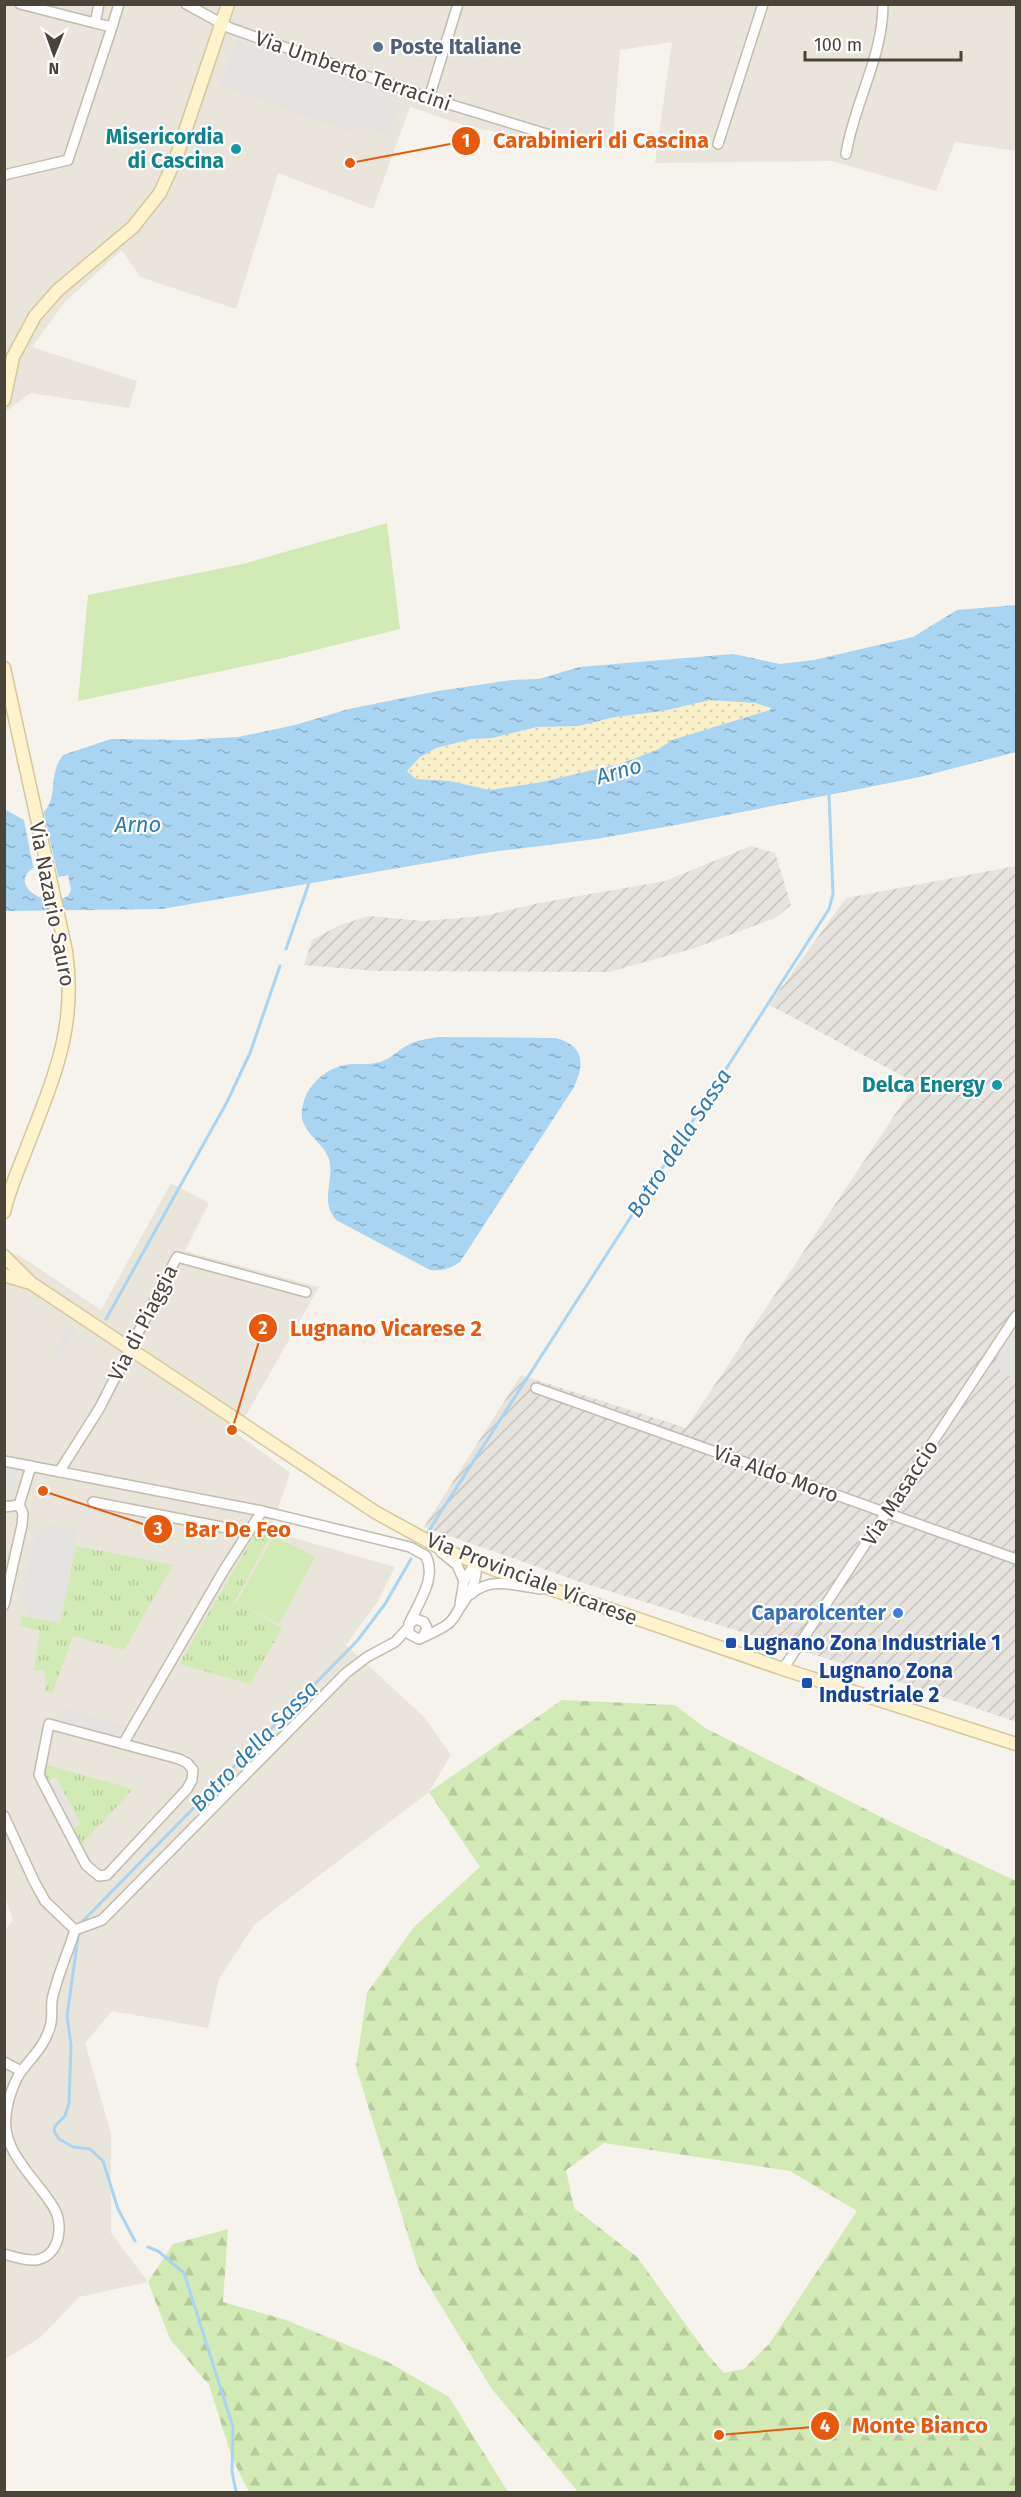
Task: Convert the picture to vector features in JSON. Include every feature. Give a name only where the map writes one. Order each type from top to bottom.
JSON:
[{"type":"main road","points":[[4,400],[14,357],[35,316],[58,290],[133,227],[160,193],[176,158],[228,4]]},
{"type":"main road","name":"Via Nazario Sauro","points":[[4,668],[66,951],[70,995],[64,1040],[5,1208]]},
{"type":"main road","name":"Via Provinciale Vicarese","points":[[4,1256],[32,1283],[130,1349],[375,1512],[444,1550],[558,1592],[783,1669],[1017,1744]]},
{"type":"main road","name":"Via Provinciale Vicarese","points":[[4,1275],[32,1283]]},
{"type":"street","points":[[20,4],[112,27]]},
{"type":"street","points":[[94,23],[99,4]]},
{"type":"street","points":[[4,175],[68,160],[119,4]]},
{"type":"street","name":"Via Umberto Terracini","points":[[186,4],[221,25],[429,98],[553,136]]},
{"type":"street","points":[[429,98],[458,4]]},
{"type":"street","points":[[717,144],[764,4]]},
{"type":"street","points":[[846,154],[850,131],[876,54],[883,23],[883,4]]},
{"type":"street","name":"Via di Piaggia","points":[[59,1472],[99,1409],[177,1257],[306,1292]]},
{"type":"street","name":"Via Masaccio","points":[[783,1669],[1017,1316]]},
{"type":"street","name":"Via Aldo Moro","points":[[536,1388],[1017,1559]]},
{"type":"street","points":[[4,1461],[262,1511],[400,1543],[422,1553],[428,1560],[430,1574],[409,1626],[410,1635],[419,1637],[427,1632],[418,1607]]},
{"type":"street","points":[[4,1605],[22,1526],[23,1513],[19,1506],[31,1466]]},
{"type":"street","points":[[93,1502],[248,1532]]},
{"type":"street","points":[[4,1507],[19,1506]]},
{"type":"street","points":[[123,1744],[262,1511]]},
{"type":"street","points":[[411,1533],[453,1561],[464,1581]]},
{"type":"street","points":[[457,1612],[464,1581],[476,1562]]},
{"type":"street","points":[[75,1930],[102,1920],[346,1673],[367,1657],[395,1642],[419,1637],[449,1624],[469,1595],[476,1579],[476,1562]]},
{"type":"street","points":[[469,1595],[479,1587],[495,1582],[558,1592]]},
{"type":"street","points":[[395,1642],[416,1619],[442,1628]]},
{"type":"street","points":[[49,1724],[123,1744],[183,1761],[192,1767],[193,1776],[187,1790],[109,1874],[102,1876],[91,1870],[82,1858],[39,1775],[49,1724]]},
{"type":"street","points":[[4,1816],[45,1901],[75,1930]]},
{"type":"street","points":[[4,2254],[36,2260],[49,2254],[57,2244],[59,2234],[54,2208],[22,2165],[7,2137],[6,2115],[21,2071],[38,2053],[51,2027],[52,2000],[75,1930]]},
{"type":"street","points":[[4,2062],[21,2071]]},
{"type":"shaded area","points":[[5,5],[1016,5],[1016,151],[955,142],[936,191],[832,161],[655,163],[672,42],[620,50],[612,147],[555,144],[463,125],[410,107],[373,209],[278,173],[236,309],[140,277],[122,250],[65,302],[32,347],[137,381],[129,408],[31,393],[5,412]]},
{"type":"shaded area","points":[[236,39],[333,70],[333,72],[392,93],[389,100],[400,104],[389,136],[359,125],[356,134],[220,86]]},
{"type":"shaded area","points":[[751,846],[775,853],[791,905],[775,918],[695,948],[609,972],[375,971],[304,965],[312,940],[340,925],[369,916],[423,921],[483,916],[539,903],[665,881]]},
{"type":"shaded area","points":[[1016,866],[1016,1722],[870,1672],[580,1582],[424,1527],[521,1375],[686,1428],[916,1083],[769,1005],[846,898]]},
{"type":"shaded area","points":[[171,1183],[209,1203],[185,1251],[319,1287],[236,1433],[290,1473],[270,1531],[395,1567],[378,1601],[346,1645],[424,1717],[451,1755],[429,1792],[254,1925],[219,1979],[208,2028],[112,2011],[85,2043],[111,2133],[111,2233],[148,2282],[79,2297],[41,2337],[5,2359],[4,1931],[13,1920],[4,1895],[5,1250],[22,1257],[101,1310]]},
{"type":"shaded area","points":[[69,1325],[76,1329],[60,1356],[55,1353]]},
{"type":"shaded area","points":[[1016,1329],[1016,1380],[992,1366]]},
{"type":"shaded area","points":[[5,1466],[19,1469],[12,1501],[5,1499]]},
{"type":"shaded area","points":[[45,1523],[78,1530],[60,1622],[26,1615],[28,1605],[20,1603],[36,1532],[43,1532]]},
{"type":"shaded area","points":[[60,1707],[123,1725],[116,1738],[55,1720]]},
{"type":"shaded area","points":[[56,1781],[77,1823],[70,1827],[49,1785]]},
{"type":"green space","points":[[387,523],[400,629],[279,659],[78,701],[88,595],[243,564]]},
{"type":"green space","points":[[259,1527],[271,1535],[235,1601],[282,1628],[250,1684],[179,1664]]},
{"type":"green space","points":[[274,1535],[315,1557],[279,1624],[237,1602]]},
{"type":"green space","points":[[76,1546],[173,1565],[124,1650],[73,1636],[52,1693],[45,1691],[45,1670],[34,1671],[40,1631],[20,1626],[22,1616],[60,1623]]},
{"type":"green space","points":[[562,1700],[675,1705],[705,1728],[895,1824],[1016,1881],[1016,2492],[578,2492],[491,2388],[418,2268],[356,2067],[367,1993],[414,1927],[480,1867],[429,1792]],"holes":[[[604,2143],[790,2171],[857,2211],[769,2344],[744,2369],[724,2373],[707,2354],[637,2257],[574,2208],[566,2170]]]},
{"type":"green space","points":[[47,1765],[133,1789],[82,1844],[73,1828],[80,1824],[56,1777],[48,1781],[45,1774]]},
{"type":"green space","points":[[228,2229],[223,2302],[286,2320],[388,2362],[449,2397],[508,2492],[249,2492],[232,2458],[209,2385],[170,2339],[148,2282],[173,2244]]},
{"type":"sand","points":[[710,700],[755,703],[771,708],[672,740],[659,749],[623,763],[542,782],[490,790],[450,781],[416,779],[407,771],[419,758],[436,748],[472,739],[492,738],[537,727],[578,726]]},
{"type":"water","name":"Arno","points":[[1016,605],[1016,752],[920,777],[676,825],[596,839],[491,852],[162,909],[5,911],[4,809],[24,820],[37,816],[50,803],[57,765],[63,755],[111,739],[184,740],[238,737],[295,725],[349,709],[438,691],[512,680],[539,679],[579,667],[733,654],[780,664],[814,660],[913,637],[957,610]],"holes":[[[710,700],[755,703],[771,708],[672,740],[659,749],[623,763],[542,782],[490,790],[450,781],[416,779],[407,771],[419,758],[436,748],[472,739],[492,738],[537,727],[578,726]],[[35,867],[56,868],[58,877],[68,875],[71,890],[68,896],[48,899],[32,892],[25,880],[27,873]]]},
{"type":"water","points":[[438,1037],[556,1038],[565,1041],[577,1051],[581,1063],[574,1087],[460,1262],[442,1270],[430,1270],[336,1220],[331,1213],[328,1198],[329,1159],[324,1149],[305,1127],[302,1108],[306,1095],[325,1073],[345,1065],[381,1062],[411,1043]]},
{"type":"pier","points":[[43,809],[59,880],[48,869],[34,871],[23,816],[30,817]]},
{"type":"waterway","name":"Botro della Sassa","points":[[428,1532],[829,909],[833,894],[829,794]]},
{"type":"waterway","points":[[286,949],[309,883]]},
{"type":"waterway","points":[[106,1319],[227,1102],[250,1053],[280,966]]},
{"type":"waterway","name":"Botro della Sassa","points":[[83,1921],[357,1641],[385,1604],[411,1559]]},
{"type":"waterway","name":"Botro della Sassa","points":[[78,1938],[67,2016],[71,2045],[69,2103],[65,2116],[55,2126],[54,2131],[59,2139],[73,2147],[90,2149],[103,2161],[118,2209],[135,2241]]},
{"type":"waterway","name":"Botro della Sassa","points":[[148,2247],[158,2251],[184,2273],[233,2427],[232,2472],[236,2492]]},
{"type":"place","name":"Poste Italiane","points":[[378,47]]},
{"type":"place","name":"Misericordia di Cascina","points":[[236,149]]},
{"type":"place","name":"Carabinieri di Cascina","points":[[350,163]]},
{"type":"place","name":"Delca Energy","points":[[997,1085]]},
{"type":"place","name":"Lugnano Vicarese 2","points":[[232,1430]]},
{"type":"place","name":"Bar De Feo","points":[[43,1491]]},
{"type":"place","name":"Caparolcenter","points":[[898,1613]]},
{"type":"place","name":"Lugnano Zona Industriale 1","points":[[731,1643]]},
{"type":"place","name":"Lugnano Zona Industriale 2","points":[[807,1683]]},
{"type":"place","name":"Monte Bianco","points":[[719,2435]]}]
